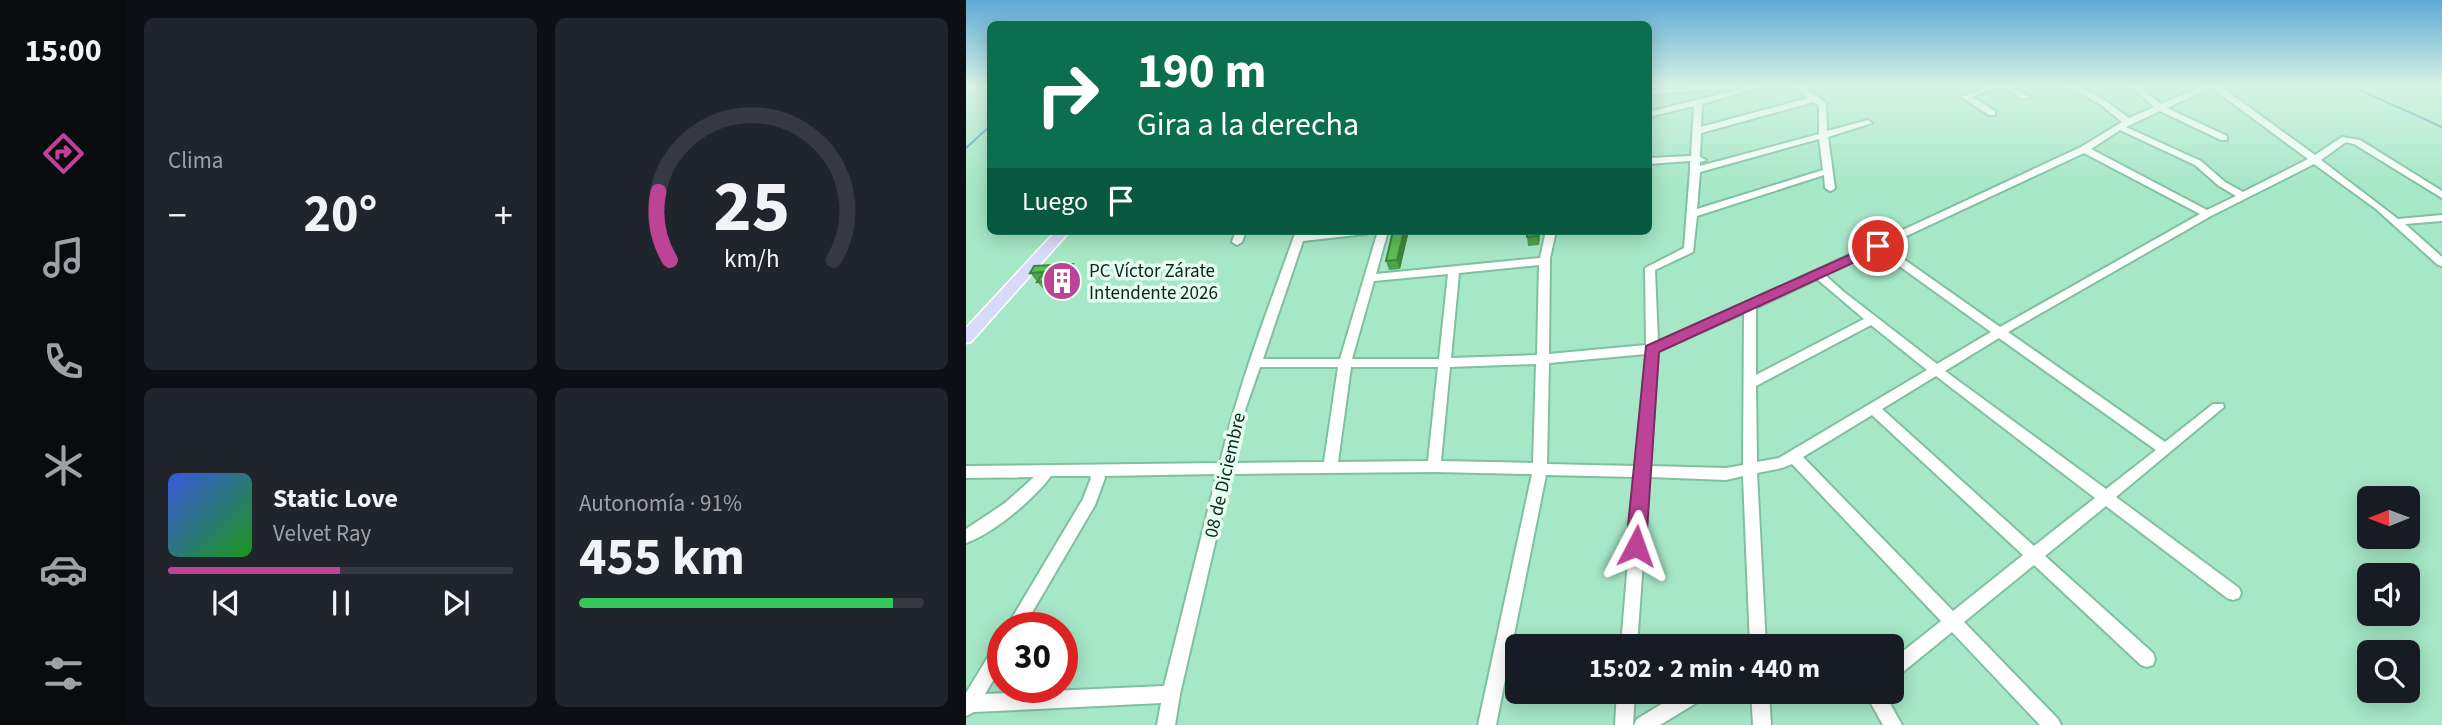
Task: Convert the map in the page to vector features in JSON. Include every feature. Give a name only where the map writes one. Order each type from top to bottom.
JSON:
[{"type":"main road","points":[[966,338],[1059,235]]},
{"type":"street","points":[[1630,634],[1652,349],[1650,268],[1689,250],[1698,120]]},
{"type":"street","points":[[1698,131],[1739,120]]},
{"type":"street","points":[[1823,120],[1830,188]]},
{"type":"street","points":[[2120,120],[2198,163],[2222,184],[2243,196]]},
{"type":"street","points":[[1254,363],[1443,363],[1543,359],[1652,349],[1750,306],[1817,272],[2084,149],[2133,120]]},
{"type":"street","points":[[2185,120],[2224,138]]},
{"type":"street","points":[[2260,120],[2397,222],[2442,263]]},
{"type":"street","points":[[1695,170],[1868,122]]},
{"type":"street","points":[[966,472],[1330,466],[1434,466],[1726,474],[1750,470],[1782,463],[2000,332],[2207,214],[2314,160],[2340,141],[2352,140],[2442,195]]},
{"type":"street","points":[[2084,149],[2207,214]]},
{"type":"street","points":[[1652,161],[1695,158],[1717,164]]},
{"type":"street","points":[[1692,214],[1828,171]]},
{"type":"street","points":[[2397,222],[2442,218]]},
{"type":"street","points":[[1237,242],[1240,235]]},
{"type":"street","name":"08 de Diciembre","points":[[1166,725],[1171,694],[1240,407],[1302,235]]},
{"type":"street","points":[[1330,466],[1345,363],[1382,235]]},
{"type":"street","points":[[1487,725],[1541,469],[1545,261],[1550,235]]},
{"type":"street","points":[[1878,246],[2165,449]]},
{"type":"street","points":[[1369,278],[1545,261]]},
{"type":"street","points":[[1434,466],[1454,269]]},
{"type":"street","points":[[1817,272],[1840,295],[1936,370],[2233,593]]},
{"type":"street","points":[[1750,306],[1750,470],[1757,634]]},
{"type":"street","points":[[1750,384],[1872,320]]},
{"type":"street","points":[[1904,660],[2218,407]]},
{"type":"street","points":[[1873,408],[2147,659]]},
{"type":"street","points":[[1793,456],[2052,725]]},
{"type":"street","points":[[1024,612],[1090,501],[1098,478],[1093,469]]},
{"type":"street","points":[[966,537],[1014,506],[1034,489],[1048,470]]},
{"type":"street","points":[[967,706],[987,674]]},
{"type":"street","points":[[967,706],[1171,694]]},
{"type":"street","points":[[1624,725],[1625,704]]},
{"type":"street","points":[[1643,725],[1678,704]]},
{"type":"street","points":[[1761,704],[1762,725]]},
{"type":"street","points":[[1881,704],[1893,725]]},
{"type":"building","points":[[1392,235],[1403,235],[1397,260],[1386,261]]},
{"type":"building","points":[[1073,264],[1065,277],[1056,280],[1037,282],[1044,272],[1030,273],[1034,266]]},
{"type":"waterway","points":[[2426,120],[2442,127]]},
{"type":"waterway","points":[[966,148],[987,129]]},
{"type":"place","name":"PC Víctor Zárate Intendente 2026","points":[[1062,281]]},
{"type":"route","points":[[1636,546],[1652,349],[1878,246]]}]
